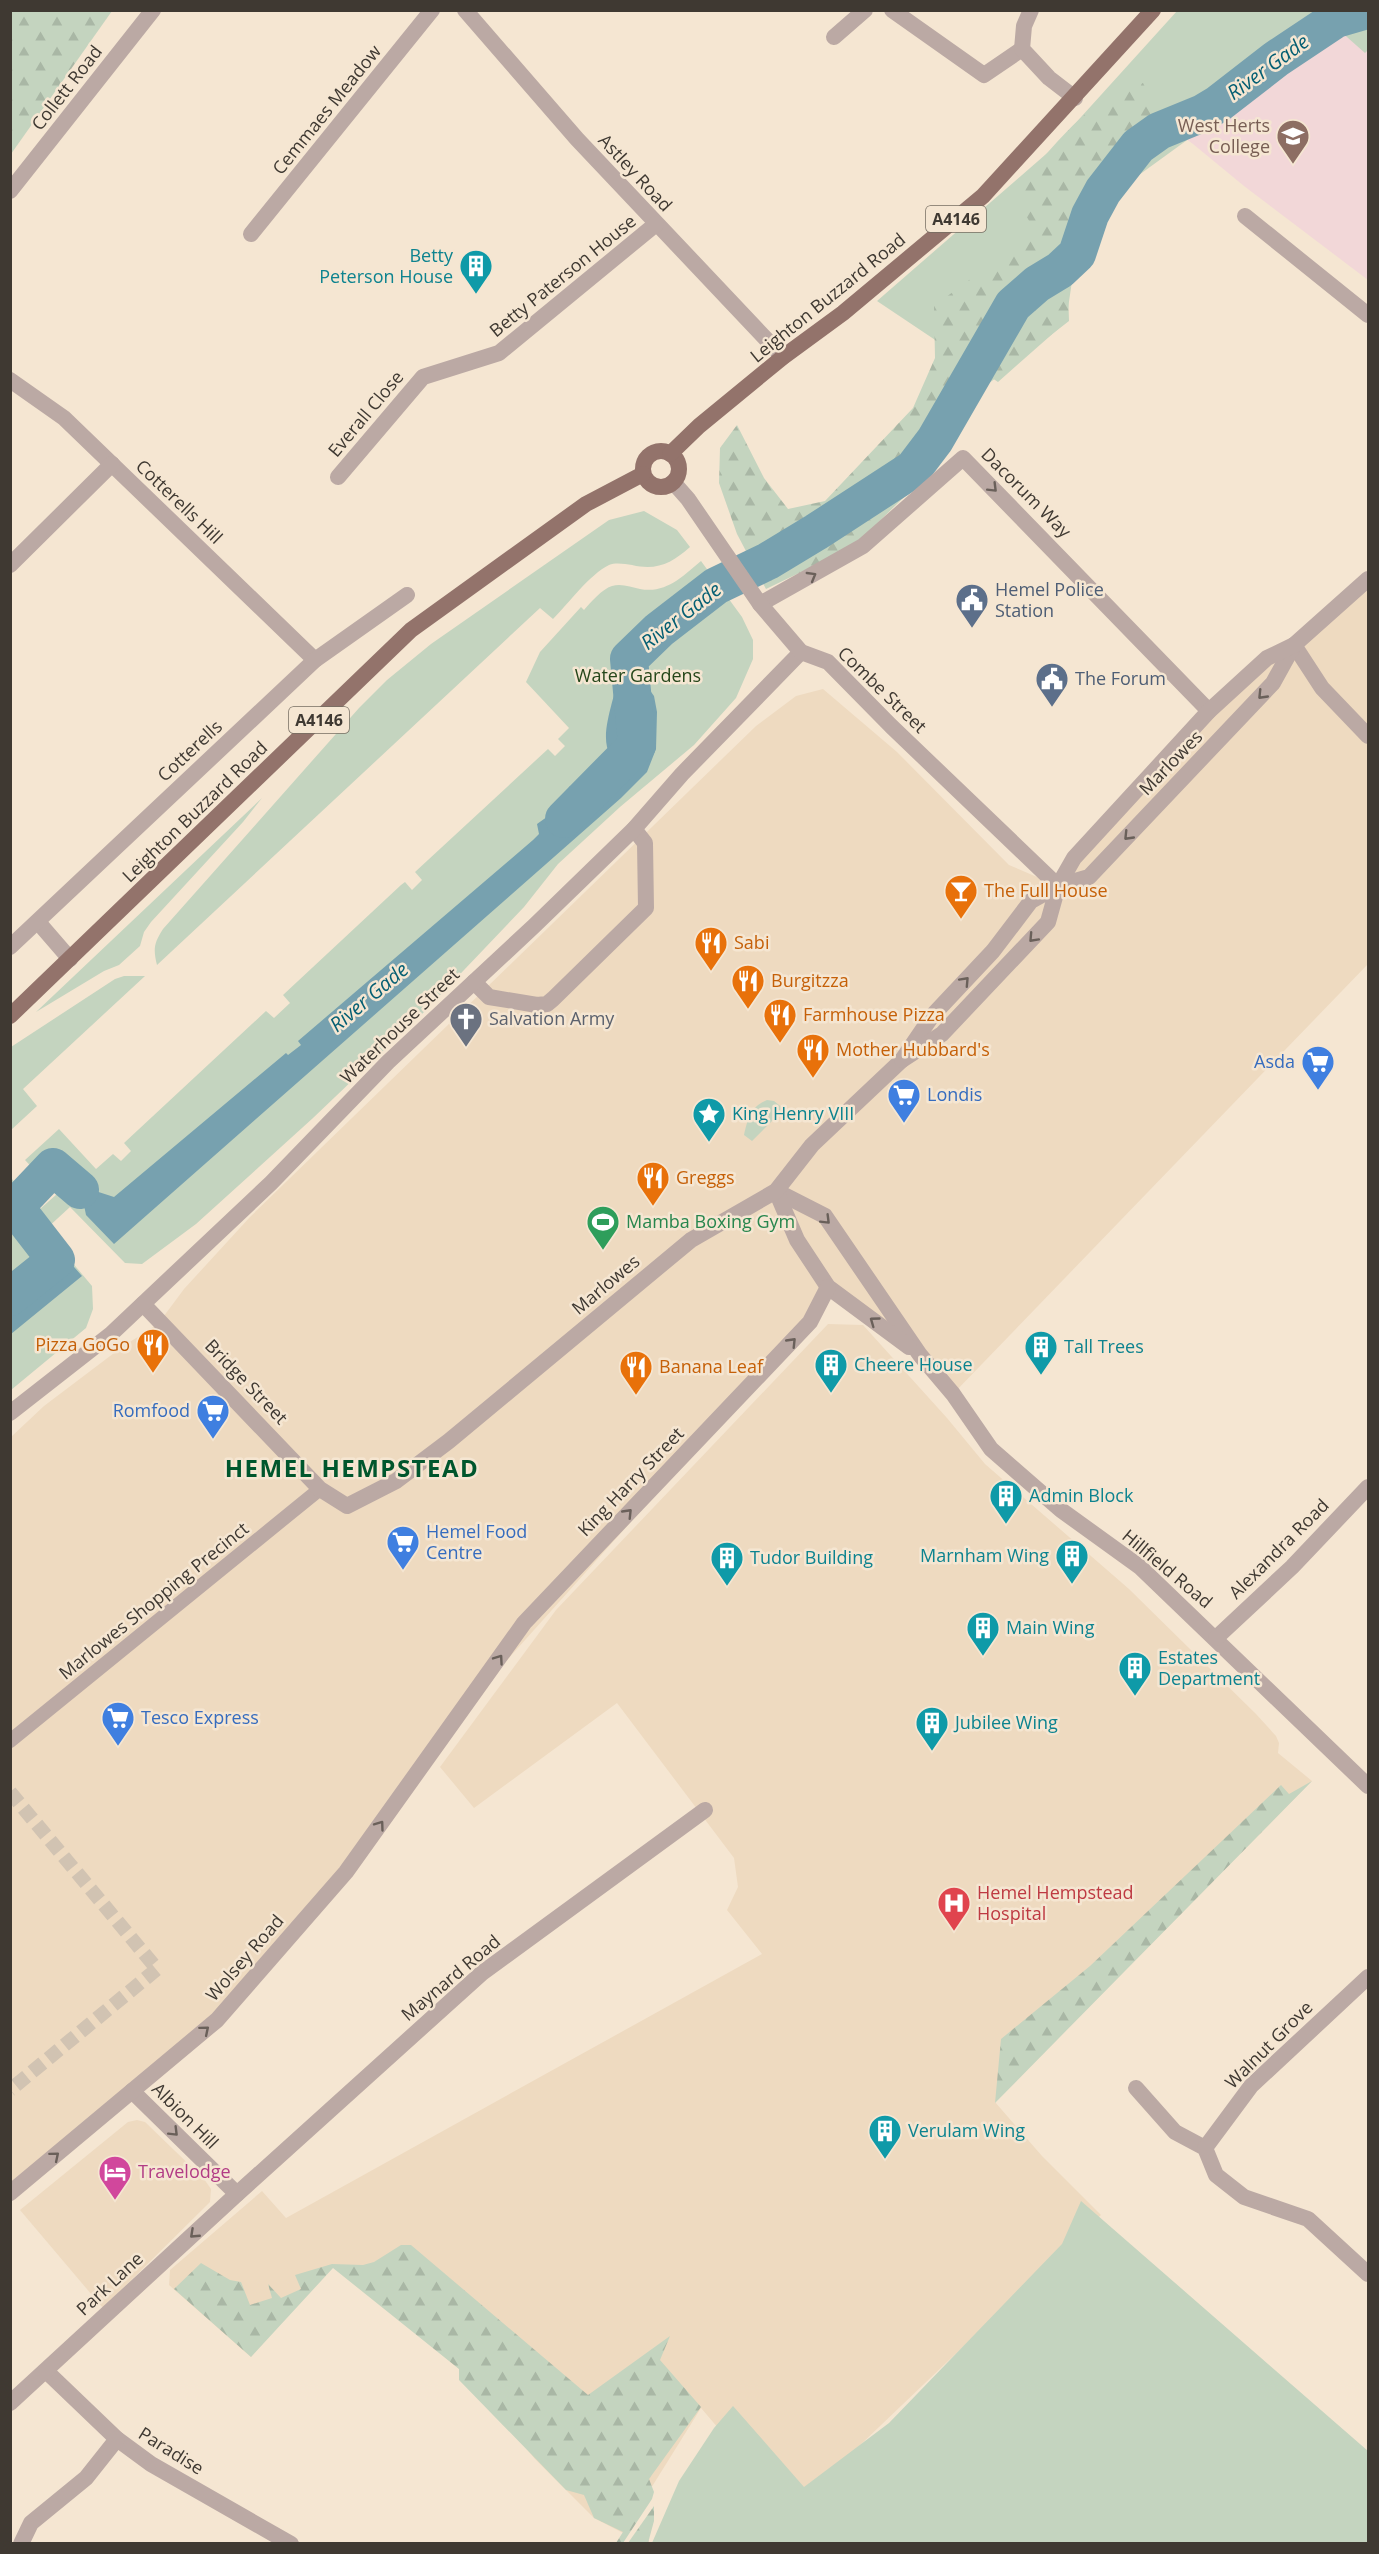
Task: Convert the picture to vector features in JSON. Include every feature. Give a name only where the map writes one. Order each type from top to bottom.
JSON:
[{"type":"main road","name":"Leighton Buzzard Road","points":[[670,454],[699,426],[783,357],[843,313],[984,196],[1153,10]]},
{"type":"main road","points":[[665,451],[678,462],[679,467],[674,482],[662,487],[650,484],[643,474],[644,462],[653,453],[665,451]]},
{"type":"main road","name":"Leighton Buzzard Road","points":[[10,1016],[411,630],[586,504],[643,474]]},
{"type":"street","name":"Collett Road","points":[[10,191],[153,10]]},
{"type":"street","name":"Cemmaes Meadow","points":[[251,234],[432,10]]},
{"type":"street","name":"Astley Road","points":[[465,10],[577,139],[783,357]]},
{"type":"street","points":[[834,37],[865,10]]},
{"type":"street","points":[[892,10],[984,75],[1022,49]]},
{"type":"street","points":[[1030,10],[1024,26],[1022,49],[1048,78],[1075,98]]},
{"type":"street","points":[[1245,216],[1368,315]]},
{"type":"street","name":"Betty Paterson House","points":[[423,377],[499,353],[656,224]]},
{"type":"street","name":"Everall Close","points":[[338,477],[423,377]]},
{"type":"street","name":"Cotterells Hill","points":[[10,380],[64,418],[315,660]]},
{"type":"street","name":"Dacorum Way","points":[[757,598],[863,546],[963,458],[1209,711]]},
{"type":"street","points":[[10,565],[112,464]]},
{"type":"street","name":"Combe Street","points":[[674,482],[757,598],[801,652],[828,662],[896,731],[1058,886]]},
{"type":"street","name":"Marlowes","points":[[320,1489],[347,1506],[396,1481],[458,1433],[691,1240],[776,1191],[812,1145],[902,1060],[942,1034],[1048,922],[1058,886],[1074,858],[1209,711],[1266,658],[1294,645],[1368,579]]},
{"type":"street","name":"Cotterells","points":[[10,947],[315,660],[407,595]]},
{"type":"street","points":[[1294,645],[1322,688],[1368,736]]},
{"type":"street","name":"Marlowes","points":[[902,1060],[932,1016],[993,951],[1031,901],[1058,886],[1089,877],[1273,683],[1294,645]]},
{"type":"street","name":"Waterhouse Street","points":[[10,1413],[111,1334],[271,1183],[388,1062],[634,830],[682,774],[801,652]]},
{"type":"street","points":[[474,982],[489,997],[537,1005],[548,1004],[646,908],[645,843],[634,830]]},
{"type":"street","points":[[38,922],[70,959]]},
{"type":"street","name":"Hillfield Road","points":[[776,1191],[797,1240],[828,1287],[920,1355]]},
{"type":"street","name":"Hillfield Road","points":[[776,1191],[825,1216],[920,1355],[952,1394],[991,1449],[1061,1510],[1140,1567],[1368,1786]]},
{"type":"street","name":"King Harry Street","points":[[465,1707],[524,1623],[810,1322],[828,1287]]},
{"type":"street","name":"Bridge Street","points":[[142,1304],[320,1489]]},
{"type":"street","name":"Alexandra Road","points":[[1216,1638],[1292,1567],[1368,1487]]},
{"type":"street","name":"Marlowes Shopping Precinct","points":[[10,1742],[320,1489]]},
{"type":"street","name":"Wolsey Road","points":[[10,2193],[217,2020],[346,1872],[465,1707]]},
{"type":"street","name":"Maynard Road","points":[[237,2194],[482,1973],[705,1810]]},
{"type":"street","name":"Walnut Grove","points":[[1205,2148],[1251,2086],[1368,1977]]},
{"type":"street","points":[[1136,2088],[1175,2132],[1205,2148],[1216,2175],[1244,2197],[1308,2219],[1368,2274]]},
{"type":"street","name":"Albion Hill","points":[[132,2091],[237,2194]]},
{"type":"street","name":"Park Lane","points":[[10,2403],[237,2194]]},
{"type":"street","name":"Paradise","points":[[46,2371],[117,2439],[151,2464],[268,2539],[291,2544]]},
{"type":"street","points":[[21,2544],[31,2523],[86,2478],[117,2439]]},
{"type":"shaded area","name":"West Herts College","points":[[1368,11],[1368,280],[1244,186],[1193,144],[1141,107]]},
{"type":"shaded area","points":[[1368,579],[1368,964],[953,1394],[924,1361],[828,1287],[810,1322],[465,1707],[346,1872],[217,2020],[11,2193],[11,1437],[44,1406],[122,1347],[158,1324],[184,1289],[250,1217],[756,726],[796,696],[823,689],[897,752],[1009,865],[1058,886],[1192,728]]},
{"type":"shaded area","name":"Hemel Hempstead Hospital","points":[[828,1324],[863,1325],[985,1464],[1129,1589],[1256,1714],[1276,1736],[1279,1743],[1278,1753],[1312,1781],[995,2102],[1042,2156],[1101,2215],[790,2512],[701,2408],[623,2533],[594,2518],[535,2459],[459,2369],[333,2264],[251,2357],[169,2285],[170,2270],[262,2191],[286,2218],[762,1954],[727,1910],[738,1887],[734,1858],[617,1703],[474,1808],[440,1767],[556,1610]]},
{"type":"shaded area","points":[[137,2120],[145,2122],[204,2179],[211,2189],[210,2202],[103,2308],[20,2210],[128,2122]]},
{"type":"green space","points":[[10,11],[112,11],[11,154]]},
{"type":"green space","points":[[1177,11],[1368,11],[1368,50],[1365,53],[1339,30],[1121,188],[1077,247],[1066,322],[998,382],[877,301],[1053,148]]},
{"type":"green space","points":[[1143,83],[1167,131],[1116,185],[1076,245],[1068,291],[1069,321],[979,391],[941,445],[944,458],[853,547],[766,589],[737,534],[719,483],[720,448],[737,425],[764,478],[788,509],[825,501],[913,408],[935,358],[934,306],[1035,231],[1013,193],[1071,127],[1088,112],[1105,99],[1124,89]]},
{"type":"green space","points":[[644,511],[677,530],[690,547],[677,557],[657,566],[641,567],[618,563],[609,565],[587,582],[553,619],[540,608],[157,965],[155,946],[163,929],[359,708],[387,680],[431,644],[609,520]]},
{"type":"green space","name":"Water Gardens","points":[[701,561],[742,617],[753,640],[753,659],[736,698],[694,745],[620,807],[558,864],[524,907],[423,1013],[313,1118],[196,1224],[142,1264],[125,1263],[70,1207],[45,1230],[92,1286],[93,1309],[86,1328],[11,1390],[11,1178],[32,1201],[25,1209],[32,1216],[57,1194],[25,1160],[59,1129],[96,1169],[113,1154],[121,1161],[131,1151],[124,1143],[266,1011],[274,1018],[290,1003],[283,995],[401,885],[405,882],[412,890],[422,880],[415,872],[548,749],[555,756],[565,746],[558,739],[569,728],[526,682],[540,652],[581,607],[584,610],[601,593],[615,585],[649,590],[666,586],[681,578]]},
{"type":"green space","points":[[262,798],[243,822],[151,922],[144,932],[140,946],[119,965],[104,971],[36,1012]]},
{"type":"green space","points":[[124,976],[145,976],[23,1089],[37,1106],[11,1130],[11,1047],[115,979]]},
{"type":"green space","points":[[767,1100],[774,1101],[784,1109],[752,1141],[744,1135],[749,1119],[753,1110]]},
{"type":"green space","points":[[1312,1781],[995,2103],[1001,2039],[1090,1966],[1281,1785],[1289,1794]]},
{"type":"green space","points":[[1081,2201],[1368,2451],[1368,2543],[652,2543],[679,2481],[714,2428],[733,2406],[804,2487],[889,2423],[1062,2244]]},
{"type":"green space","points":[[401,2245],[411,2245],[588,2395],[670,2336],[660,2360],[701,2407],[649,2479],[654,2492],[652,2499],[623,2543],[616,2543],[623,2532],[594,2518],[584,2495],[566,2490],[459,2380],[459,2369],[333,2268],[251,2357],[174,2289],[201,2263],[230,2280],[241,2282],[250,2305],[272,2298],[268,2284],[281,2298],[301,2289],[295,2275],[332,2264],[363,2265],[374,2262]]},
{"type":"green space","points":[[654,2506],[654,2521],[648,2543],[628,2543]]},
{"type":"water","name":"Water Gardens","points":[[627,657],[654,696],[657,712],[656,749],[647,772],[621,798],[114,1244],[86,1215],[83,1200],[56,1174],[46,1182],[38,1174],[52,1161],[80,1186],[114,1197],[286,1053],[288,1055],[301,1045],[298,1041],[533,840],[539,834],[537,824],[551,814],[570,786],[579,788],[583,796],[617,768],[607,747],[606,737],[617,680],[617,661]]},
{"type":"water","points":[[24,1191],[30,1200],[22,1208],[82,1276],[11,1334],[11,1283],[39,1261],[40,1256],[29,1243],[11,1209],[11,1204]]},
{"type":"waterway","name":"River Gade","points":[[564,819],[637,745],[629,659],[659,630],[716,586],[768,561],[913,469],[935,440],[1013,305],[1037,284],[1060,270],[1077,254],[1090,215],[1103,191],[1138,146],[1159,131],[1203,113],[1218,104],[1276,59],[1336,19],[1367,10]]},
{"type":"waterway","name":"River Gade","points":[[10,1297],[56,1260],[15,1207],[53,1167],[80,1190]]},
{"type":"tunnel","points":[[10,1792],[157,1969],[10,2090]]},
{"type":"place","name":"West Herts College","points":[[1293,165]]},
{"type":"place","name":"Betty Peterson House","points":[[476,295]]},
{"type":"place","name":"Hemel Police Station","points":[[972,629]]},
{"type":"place","name":"The Forum","points":[[1052,708]]},
{"type":"place","name":"The Full House","points":[[961,920]]},
{"type":"place","name":"Sabi","points":[[711,972]]},
{"type":"place","name":"Burgitzza","points":[[748,1010]]},
{"type":"place","name":"Farmhouse Pizza","points":[[780,1044]]},
{"type":"place","name":"Salvation Army","points":[[466,1048]]},
{"type":"place","name":"Mother Hubbard's","points":[[813,1079]]},
{"type":"place","name":"Asda","points":[[1318,1091]]},
{"type":"place","name":"Londis","points":[[904,1124]]},
{"type":"place","name":"King Henry VIII","points":[[709,1143]]},
{"type":"place","name":"Greggs","points":[[653,1207]]},
{"type":"place","name":"Mamba Boxing Gym","points":[[603,1251]]},
{"type":"place","name":"Pizza GoGo","points":[[153,1374]]},
{"type":"place","name":"Tall Trees","points":[[1041,1376]]},
{"type":"place","name":"Cheere House","points":[[831,1394]]},
{"type":"place","name":"Banana Leaf","points":[[636,1396]]},
{"type":"place","name":"Romfood","points":[[213,1440]]},
{"type":"place","name":"Admin Block","points":[[1006,1525]]},
{"type":"place","name":"Hemel Food Centre","points":[[403,1571]]},
{"type":"place","name":"Marnham Wing","points":[[1072,1585]]},
{"type":"place","name":"Tudor Building","points":[[727,1587]]},
{"type":"place","name":"Main Wing","points":[[983,1657]]},
{"type":"place","name":"Estates Department","points":[[1135,1697]]},
{"type":"place","name":"Tesco Express","points":[[118,1747]]},
{"type":"place","name":"Jubilee Wing","points":[[932,1752]]},
{"type":"place","name":"Hemel Hempstead Hospital","points":[[954,1932]]},
{"type":"place","name":"Verulam Wing","points":[[885,2160]]},
{"type":"place","name":"Travelodge","points":[[115,2201]]},
{"type":"district","name":"HEMEL HEMPSTEAD","points":[[352,1469]]}]
